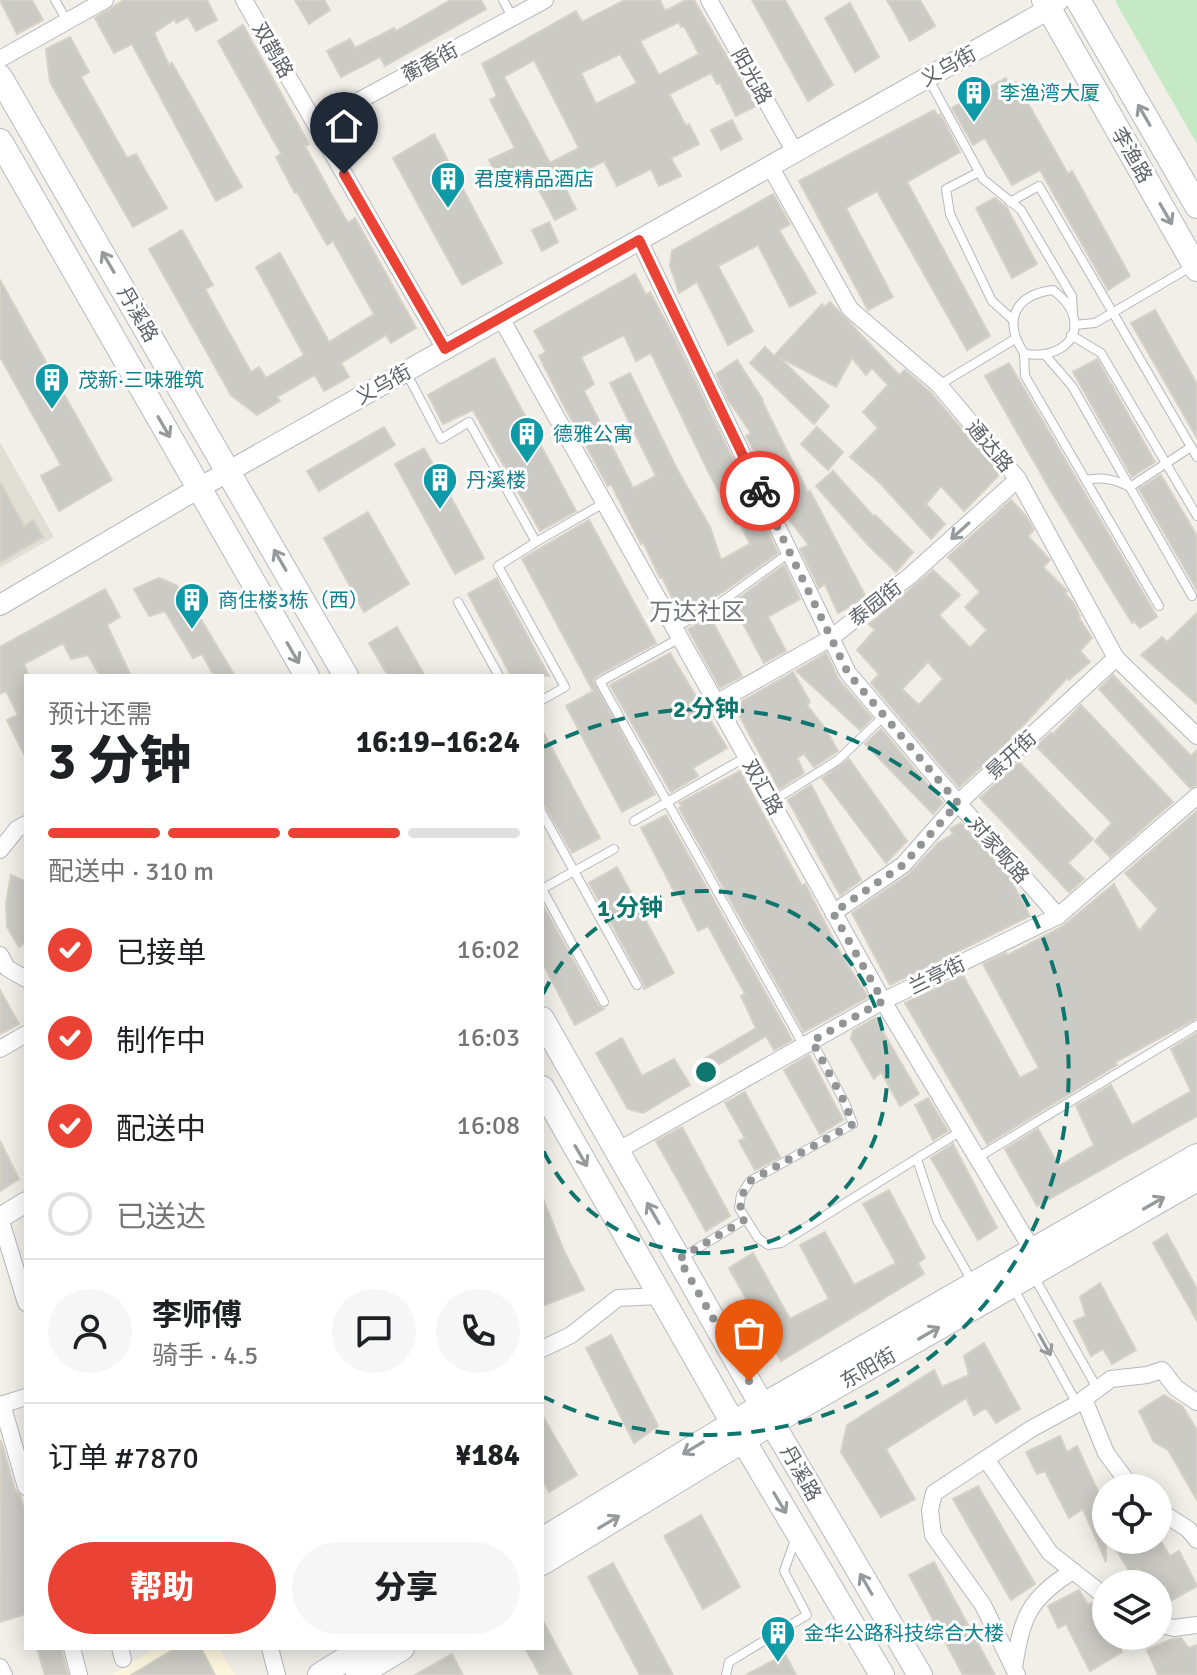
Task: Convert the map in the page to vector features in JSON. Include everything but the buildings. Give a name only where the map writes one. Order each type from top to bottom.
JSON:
[{"type":"main road","name":"李渔路","points":[[1078,0],[1197,206]]},
{"type":"main road","name":"李渔路","points":[[1051,3],[1196,267]]},
{"type":"main road","name":"丹溪路","points":[[0,77],[345,674]]},
{"type":"main road","name":"丹溪路","points":[[0,141],[306,674]]},
{"type":"main road","name":"丹溪路","points":[[544,1023],[920,1675]]},
{"type":"main road","name":"丹溪路","points":[[544,1092],[738,1432],[882,1675]]},
{"type":"main road","name":"东阳街","points":[[544,1562],[738,1432],[974,1284],[1026,1270],[1197,1156]]},
{"type":"main road","name":"东阳街","points":[[767,1414],[1197,1179]]},
{"type":"main road","name":"东阳街","points":[[544,1539],[738,1432]]},
{"type":"main road","points":[[320,1675],[361,1650]]},
{"type":"main road","points":[[358,1675],[399,1650]]},
{"type":"street","points":[[0,59],[105,0]]},
{"type":"street","name":"双鹊路","points":[[244,0],[445,349]]},
{"type":"street","name":"蘅香街","points":[[316,124],[545,0]]},
{"type":"street","name":"阳光路","points":[[709,0],[795,152]]},
{"type":"street","name":"义乌街","points":[[0,605],[199,488],[927,78],[1051,3]]},
{"type":"street","name":"通达路","points":[[770,166],[850,309],[939,385],[1018,479],[1116,658],[1197,736]]},
{"type":"street","name":"对家畈路","points":[[639,240],[848,673],[1058,916]]},
{"type":"street","name":"双汇路","points":[[501,318],[833,913],[977,1158],[1026,1270]]},
{"type":"street","name":"泰园街","points":[[716,703],[831,638],[911,575],[1018,479]]},
{"type":"street","name":"景开街","points":[[833,913],[903,865],[958,803],[1116,658]]},
{"type":"street","name":"兰亭街","points":[[617,1151],[883,1001],[1058,916],[1197,796]]},
{"type":"street","points":[[0,850],[24,825]]},
{"type":"street","points":[[0,955],[7,968],[24,978]]},
{"type":"street","points":[[0,1049],[24,1035]]},
{"type":"street","points":[[24,1203],[0,1218],[24,1296]]},
{"type":"street","points":[[544,1348],[571,1335],[618,1298],[660,1296]]},
{"type":"street","points":[[1016,1671],[983,1605],[933,1535],[930,1510],[934,1493],[1111,1379],[1162,1370],[1176,1388],[1197,1402]]},
{"type":"street","points":[[1086,1397],[1106,1453],[1122,1474]]},
{"type":"street","points":[[24,1398],[1,1405],[24,1480]]},
{"type":"street","points":[[986,1459],[1050,1553],[1092,1586]]},
{"type":"street","points":[[1172,1519],[1188,1529],[1197,1540]]},
{"type":"street","points":[[1016,1671],[1024,1621],[1037,1598],[1053,1583],[1073,1571]]},
{"type":"street","points":[[1172,1628],[1197,1625]]},
{"type":"street","points":[[73,1650],[79,1675]]},
{"type":"street","points":[[271,1650],[277,1675]]},
{"type":"street","points":[[0,1667],[4,1675]]},
{"type":"lane","points":[[55,0],[67,21]]},
{"type":"lane","points":[[503,0],[513,18]]},
{"type":"lane","points":[[927,78],[983,179],[1021,210],[1072,296],[1074,325],[1065,345],[1058,352],[1046,356],[1024,353]]},
{"type":"lane","points":[[979,172],[946,189],[950,214],[992,301],[1013,320]]},
{"type":"lane","points":[[1010,202],[1039,186],[1197,457]]},
{"type":"lane","points":[[1074,325],[1095,323],[1196,267]]},
{"type":"lane","points":[[1073,313],[1053,290],[1041,291],[1026,298],[1013,320],[1015,339],[1024,353],[1025,376],[1159,606]]},
{"type":"lane","points":[[1071,335],[1101,353],[1197,516]]},
{"type":"lane","points":[[939,385],[1015,339]]},
{"type":"lane","points":[[1046,356],[1072,386],[1192,596]]},
{"type":"lane","points":[[406,371],[441,439],[469,422],[536,542]]},
{"type":"lane","points":[[1130,487],[1191,447]]},
{"type":"lane","points":[[1086,480],[1099,477],[1130,487]]},
{"type":"lane","points":[[544,699],[565,687],[498,566],[604,503]]},
{"type":"lane","points":[[790,552],[677,633],[600,682],[667,802],[845,1103],[853,1124],[750,1181],[741,1195],[739,1208],[758,1238],[768,1245],[781,1243],[961,1131]]},
{"type":"lane","points":[[458,602],[498,674]]},
{"type":"lane","points":[[771,802],[838,760],[884,716]]},
{"type":"lane","points":[[634,821],[746,757]]},
{"type":"lane","points":[[544,817],[637,985]]},
{"type":"lane","points":[[544,888],[614,849]]},
{"type":"lane","points":[[544,893],[604,1002]]},
{"type":"lane","points":[[977,1158],[1197,1025]]},
{"type":"lane","points":[[917,1159],[937,1220],[974,1284]]},
{"type":"lane","points":[[679,1259],[744,1220]]},
{"type":"lane","points":[[1026,1270],[1086,1397]]},
{"type":"lane","points":[[1026,1270],[1086,1397]]},
{"type":"lane","points":[[726,1675],[729,1662],[807,1615],[784,1571],[798,1533]]},
{"type":"shaded area","points":[[0,442],[54,537],[0,568]]},
{"type":"shaded area","points":[[153,1650],[220,1650],[235,1675],[110,1675]]},
{"type":"green space","points":[[1197,0],[1197,144],[1115,1]]},
{"type":"way so far","points":[[749,1381],[679,1259],[744,1220],[739,1208],[741,1195],[750,1181],[853,1124],[812,1041],[883,1001],[833,913],[903,865],[958,803],[848,673],[760,491]]},
{"type":"place","name":"李渔湾大厦","points":[[974,124]]},
{"type":"place","name":"君度精品酒店","points":[[448,210]]},
{"type":"place","name":"茂新·三味雅筑","points":[[52,411]]},
{"type":"place","name":"德雅公寓","points":[[527,465]]},
{"type":"place","name":"丹溪楼","points":[[440,511]]},
{"type":"place","name":"商住楼3栋（西）","points":[[192,631]]},
{"type":"place","name":"金华公路科技综合大楼","points":[[778,1664]]},
{"type":"district","name":"万达社区","points":[[697,612]]},
{"type":"route","points":[[344,174],[445,349],[639,240],[760,491]]}]
